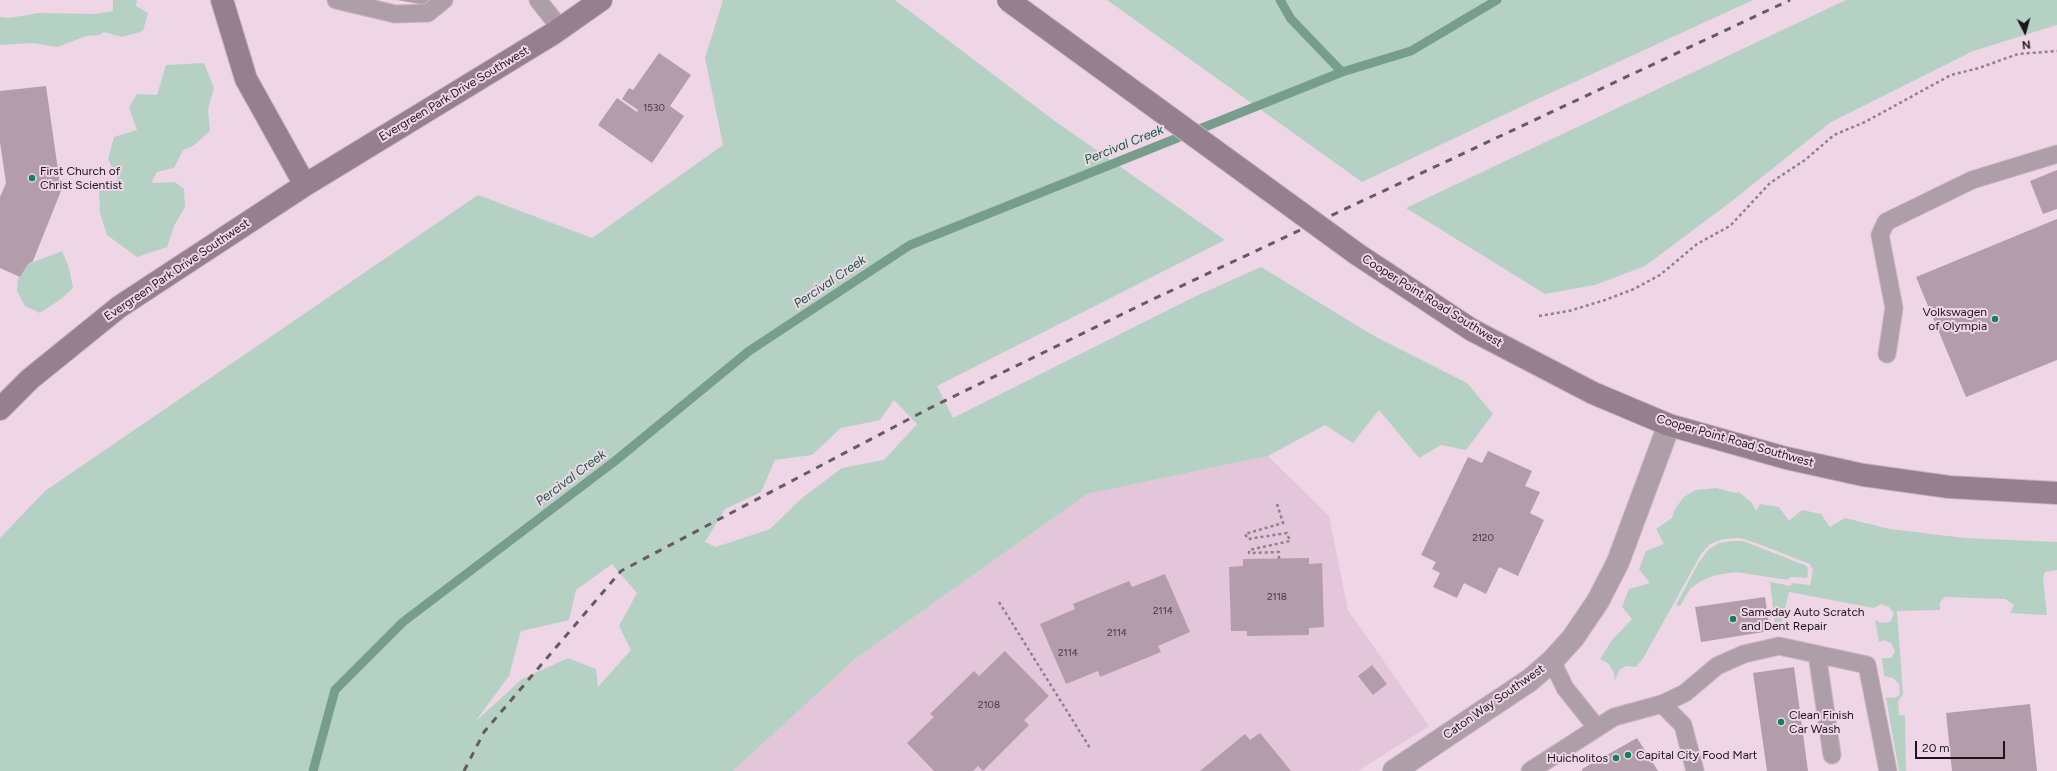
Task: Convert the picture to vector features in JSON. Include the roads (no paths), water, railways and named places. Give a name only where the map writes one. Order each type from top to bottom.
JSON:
[{"type":"main road","points":[[222,0],[246,79],[305,184]]},
{"type":"main road","name":"Evergreen Park Drive Southwest","points":[[0,408],[30,379],[119,307],[305,184],[560,28],[601,0]]},
{"type":"main road","name":"Cooper Point Road Southwest","points":[[1008,0],[1356,254],[1472,330],[1594,393],[1669,425],[1786,458],[1863,475],[1949,487],[2057,493]]},
{"type":"street","name":"Caton Way Southwest","points":[[1394,771],[1530,680],[1552,661],[1573,638],[1598,601],[1618,562],[1669,425]]},
{"type":"lane","points":[[336,0],[395,14],[428,13],[444,0]]},
{"type":"lane","points":[[538,0],[560,28]]},
{"type":"lane","points":[[1887,354],[1894,308],[1880,236],[1886,222],[1972,180],[2057,154]]},
{"type":"lane","points":[[1530,771],[1614,717],[1662,704],[1685,693],[1717,666],[1744,654],[1779,646],[1867,665],[1888,771]]},
{"type":"lane","points":[[1817,654],[1832,755]]},
{"type":"lane","points":[[1552,661],[1565,688],[1596,728]]},
{"type":"lane","points":[[1662,704],[1683,725],[1695,771]]},
{"type":"waterway","points":[[1280,0],[1291,19],[1342,72]]},
{"type":"waterway","name":"Percival Creek","points":[[313,771],[335,690],[403,622],[615,461],[749,351],[910,245],[1342,72],[1411,51],[1497,0]]},
{"type":"railway","points":[[464,771],[484,732],[621,571],[930,408],[1145,303],[1790,0]]},
{"type":"place","name":"First Church of Christ Scientist","points":[[32,178]]},
{"type":"place","name":"Volkswagen of Olympia","points":[[1995,319]]},
{"type":"place","name":"Sameday Auto Scratch and Dent Repair","points":[[1733,619]]},
{"type":"place","name":"Clean Finish Car Wash","points":[[1781,722]]},
{"type":"place","name":"Capital City Food Mart","points":[[1628,755]]},
{"type":"place","name":"Huicholitos","points":[[1616,758]]}]
